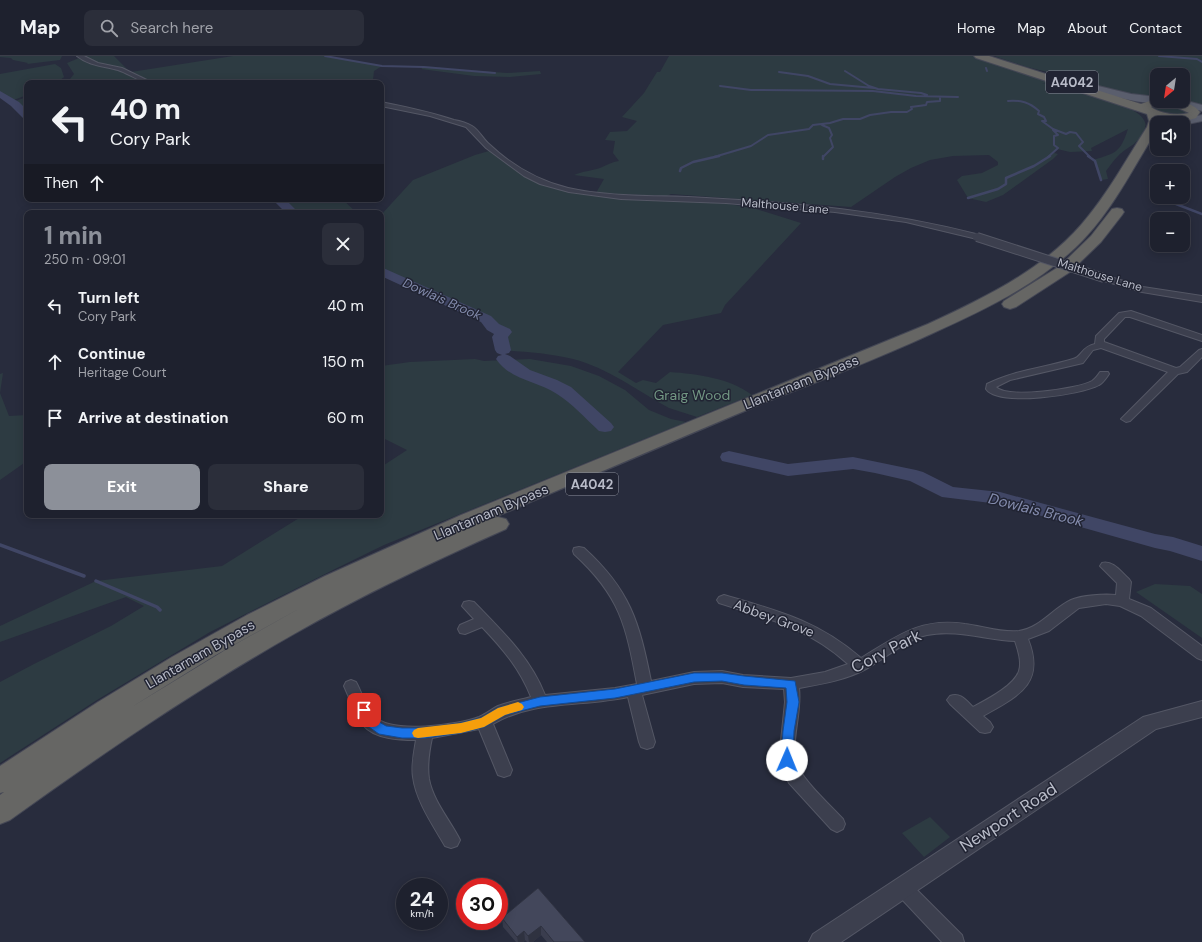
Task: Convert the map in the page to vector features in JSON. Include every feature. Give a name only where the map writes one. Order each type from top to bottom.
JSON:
[{"type":"highway","name":"A4042","points":[[979,56],[1108,97],[1153,115]]},
{"type":"highway","name":"A4042","points":[[989,56],[1127,98],[1153,115]]},
{"type":"highway","name":"A4042","points":[[1108,97],[1143,114],[1149,119],[1153,115]]},
{"type":"highway","points":[[1153,115],[1167,116]]},
{"type":"highway","name":"Llantarnam Bypass","points":[[0,781],[63,737],[136,691],[244,627],[295,600],[457,526],[733,409],[918,335],[964,313],[1010,288],[1058,254],[1088,227],[1112,195],[1153,115]]},
{"type":"highway","name":"Llantarnam Bypass","points":[[0,811],[84,752],[250,647],[390,574],[467,537],[938,339],[1008,306],[1064,270],[1096,240],[1118,210],[1153,115]]},
{"type":"main road","points":[[1190,105],[1202,108]]},
{"type":"main road","points":[[1190,116],[1202,108]]},
{"type":"street","points":[[80,56],[96,64],[120,69],[144,80]]},
{"type":"street","name":"Malthouse Lane","points":[[384,105],[431,114],[468,126],[473,129],[481,141],[488,147],[529,177],[564,189],[601,194],[862,212],[914,221],[977,237],[1142,289],[1202,299]]},
{"type":"street","points":[[1102,346],[1099,343],[1099,338],[1122,315],[1126,314],[1134,314],[1202,338]]},
{"type":"street","points":[[1104,374],[1092,385],[1057,393],[1028,395],[1006,394],[997,393],[992,391],[991,388],[991,386],[1007,378],[1079,361],[1090,348],[1102,346],[1175,371],[1183,370],[1202,352]]},
{"type":"street","points":[[1126,419],[1175,371]]},
{"type":"street","points":[[579,551],[608,580],[622,600],[636,643],[639,689],[647,742]]},
{"type":"street","points":[[1107,566],[1124,582],[1122,601]]},
{"type":"street","name":"Cory Park","points":[[351,686],[370,722],[383,730],[402,733],[425,733],[461,728],[484,722],[502,711],[540,702],[615,694],[694,678],[722,677],[744,681],[791,684],[825,678],[860,666],[910,635],[927,630],[944,627],[965,629],[995,635],[1020,636],[1044,627],[1075,604],[1106,599],[1122,601],[1146,612],[1202,654]]},
{"type":"street","name":"Abbey Grove","points":[[724,600],[804,627],[827,639],[860,666]]},
{"type":"street","points":[[469,606],[501,638],[518,659],[530,676],[540,702]]},
{"type":"street","points":[[464,630],[483,621]]},
{"type":"street","points":[[972,714],[1018,685],[1027,670],[1027,654],[1020,636]]},
{"type":"street","points":[[791,684],[793,702],[787,760],[795,778],[837,824]]},
{"type":"street","points":[[955,700],[985,727]]},
{"type":"street","name":"Newport Road","points":[[821,942],[1150,723],[1202,709]]},
{"type":"street","points":[[484,722],[504,770]]},
{"type":"street","points":[[425,733],[421,758],[422,782],[427,797],[451,840]]},
{"type":"street","points":[[902,887],[955,942]]},
{"type":"green space","points":[[0,56],[62,56],[60,60],[27,64],[28,63]]},
{"type":"green space","points":[[84,56],[114,56],[128,70],[94,62]]},
{"type":"green space","points":[[233,56],[325,56],[382,66],[374,71],[373,80],[148,80],[131,72]]},
{"type":"green space","points":[[669,56],[975,56],[1054,82],[1052,84],[1042,83],[1121,104],[1135,111],[1144,119],[1145,128],[1136,142],[1122,152],[1106,171],[1108,179],[1101,180],[1095,161],[1093,160],[1107,156],[1116,151],[1122,143],[1128,129],[1091,148],[1092,151],[1070,152],[1057,149],[1054,153],[1058,154],[1053,159],[1003,195],[986,202],[968,198],[957,180],[962,176],[982,173],[998,165],[998,162],[989,155],[953,156],[930,160],[895,177],[851,207],[671,194],[667,196],[596,193],[604,179],[574,175],[619,161],[613,153],[615,141],[605,140],[610,132],[627,131],[637,121],[622,117],[644,93],[657,72],[660,72]]},
{"type":"green space","points":[[994,56],[1202,56],[1202,107],[1190,103],[1190,68],[1150,68],[1150,98],[1107,90],[1074,80],[1072,78],[1027,67]]},
{"type":"green space","points":[[79,58],[90,64],[117,69],[141,80],[71,80],[74,74],[67,63]]},
{"type":"green space","points":[[55,64],[61,68],[64,77],[60,80],[24,80],[24,96],[11,101],[0,94],[0,74]]},
{"type":"green space","points":[[424,67],[507,73],[540,71],[541,74],[510,77],[474,76],[421,69]]},
{"type":"green space","points":[[24,98],[24,113],[12,102]]},
{"type":"green space","points":[[1152,108],[1179,108],[1189,112],[1175,115],[1160,112]]},
{"type":"green space","name":"Graig Wood","points":[[489,151],[527,178],[552,188],[572,193],[729,204],[756,209],[801,223],[725,305],[721,313],[663,325],[618,372],[636,383],[643,380],[656,383],[670,372],[691,374],[724,381],[743,389],[752,395],[697,417],[669,408],[611,374],[586,363],[556,355],[503,350],[500,337],[504,332],[493,327],[486,319],[384,272],[384,212],[413,180],[475,155]]},
{"type":"green space","points":[[281,202],[345,202],[354,210],[290,210]]},
{"type":"green space","points":[[475,359],[484,361],[530,359],[571,366],[599,376],[625,390],[649,410],[671,419],[686,422],[384,545],[333,570],[210,632],[97,700],[0,763],[0,682],[111,626],[144,606],[126,597],[0,642],[0,626],[96,581],[222,566],[299,518],[384,518],[384,465],[407,450],[384,438],[384,366],[410,362]]},
{"type":"green space","points":[[3,373],[0,393],[0,374]]},
{"type":"green space","points":[[0,393],[9,416],[24,415],[24,463],[0,480]]},
{"type":"green space","points":[[1155,584],[1190,586],[1202,594],[1202,638],[1136,592]]},
{"type":"green space","points":[[930,817],[950,837],[924,857],[902,833]]},
{"type":"building","points":[[538,888],[585,942],[554,942],[541,926],[528,936],[524,931],[517,937],[508,926],[508,913]]},
{"type":"waterway","points":[[325,56],[382,66],[424,67],[495,73]]},
{"type":"waterway","points":[[1159,56],[1197,59],[1202,62]]},
{"type":"waterway","points":[[845,71],[869,86],[878,89],[921,93],[927,95]]},
{"type":"waterway","points":[[779,72],[808,76],[830,84],[874,88]]},
{"type":"waterway","points":[[720,86],[751,90],[873,91],[916,96],[958,97]]},
{"type":"waterway","name":"Dowlais Brook","points":[[0,94],[15,104],[24,113]]},
{"type":"waterway","points":[[714,157],[751,146],[768,135],[809,129],[813,125],[830,123],[843,119],[860,119],[870,115],[891,112],[907,112],[912,109],[911,107],[926,105],[927,102],[940,101],[940,97]]},
{"type":"waterway","points":[[1008,101],[1021,101],[1032,106],[1039,111],[1038,114],[1044,117],[1046,121],[1042,121],[1053,129],[1066,134],[1070,132],[1076,133],[1083,142],[1079,146],[1090,157]]},
{"type":"waterway","points":[[822,125],[829,128],[832,135],[830,138],[833,147],[823,157]]},
{"type":"waterway","points":[[1048,157],[1058,148],[1054,145],[1054,136],[1058,135],[1053,130]]},
{"type":"waterway","points":[[680,171],[681,168],[693,162],[719,156]]},
{"type":"waterway","points":[[968,198],[998,189],[1006,184],[1006,178],[1034,166],[1050,156]]},
{"type":"waterway","points":[[1088,156],[1095,161],[1101,180]]},
{"type":"waterway","name":"Dowlais Brook","points":[[281,202],[290,210]]},
{"type":"waterway","points":[[1176,204],[1202,214]]},
{"type":"waterway","name":"Dowlais Brook","points":[[384,272],[486,319],[493,327],[504,332],[500,337],[503,350]]},
{"type":"waterway","name":"Dowlais Brook","points":[[504,359],[517,370],[551,383],[565,391],[605,427]]},
{"type":"waterway","name":"Dowlais Brook","points":[[729,457],[788,470],[853,463],[875,467],[916,476],[949,493],[1000,498],[1155,541],[1173,544],[1202,554]]},
{"type":"waterway","points":[[0,545],[84,576]]},
{"type":"waterway","points":[[96,581],[157,607],[160,610]]},
{"type":"slow traffic","points":[[418,733],[461,728],[484,722],[502,711],[518,707]]},
{"type":"route","points":[[364,710],[370,722],[383,730],[402,733],[425,733],[461,728],[484,722],[502,711],[540,702],[566,698],[615,694],[694,678],[722,677],[744,681],[791,684],[793,702],[787,746],[787,760]]}]
